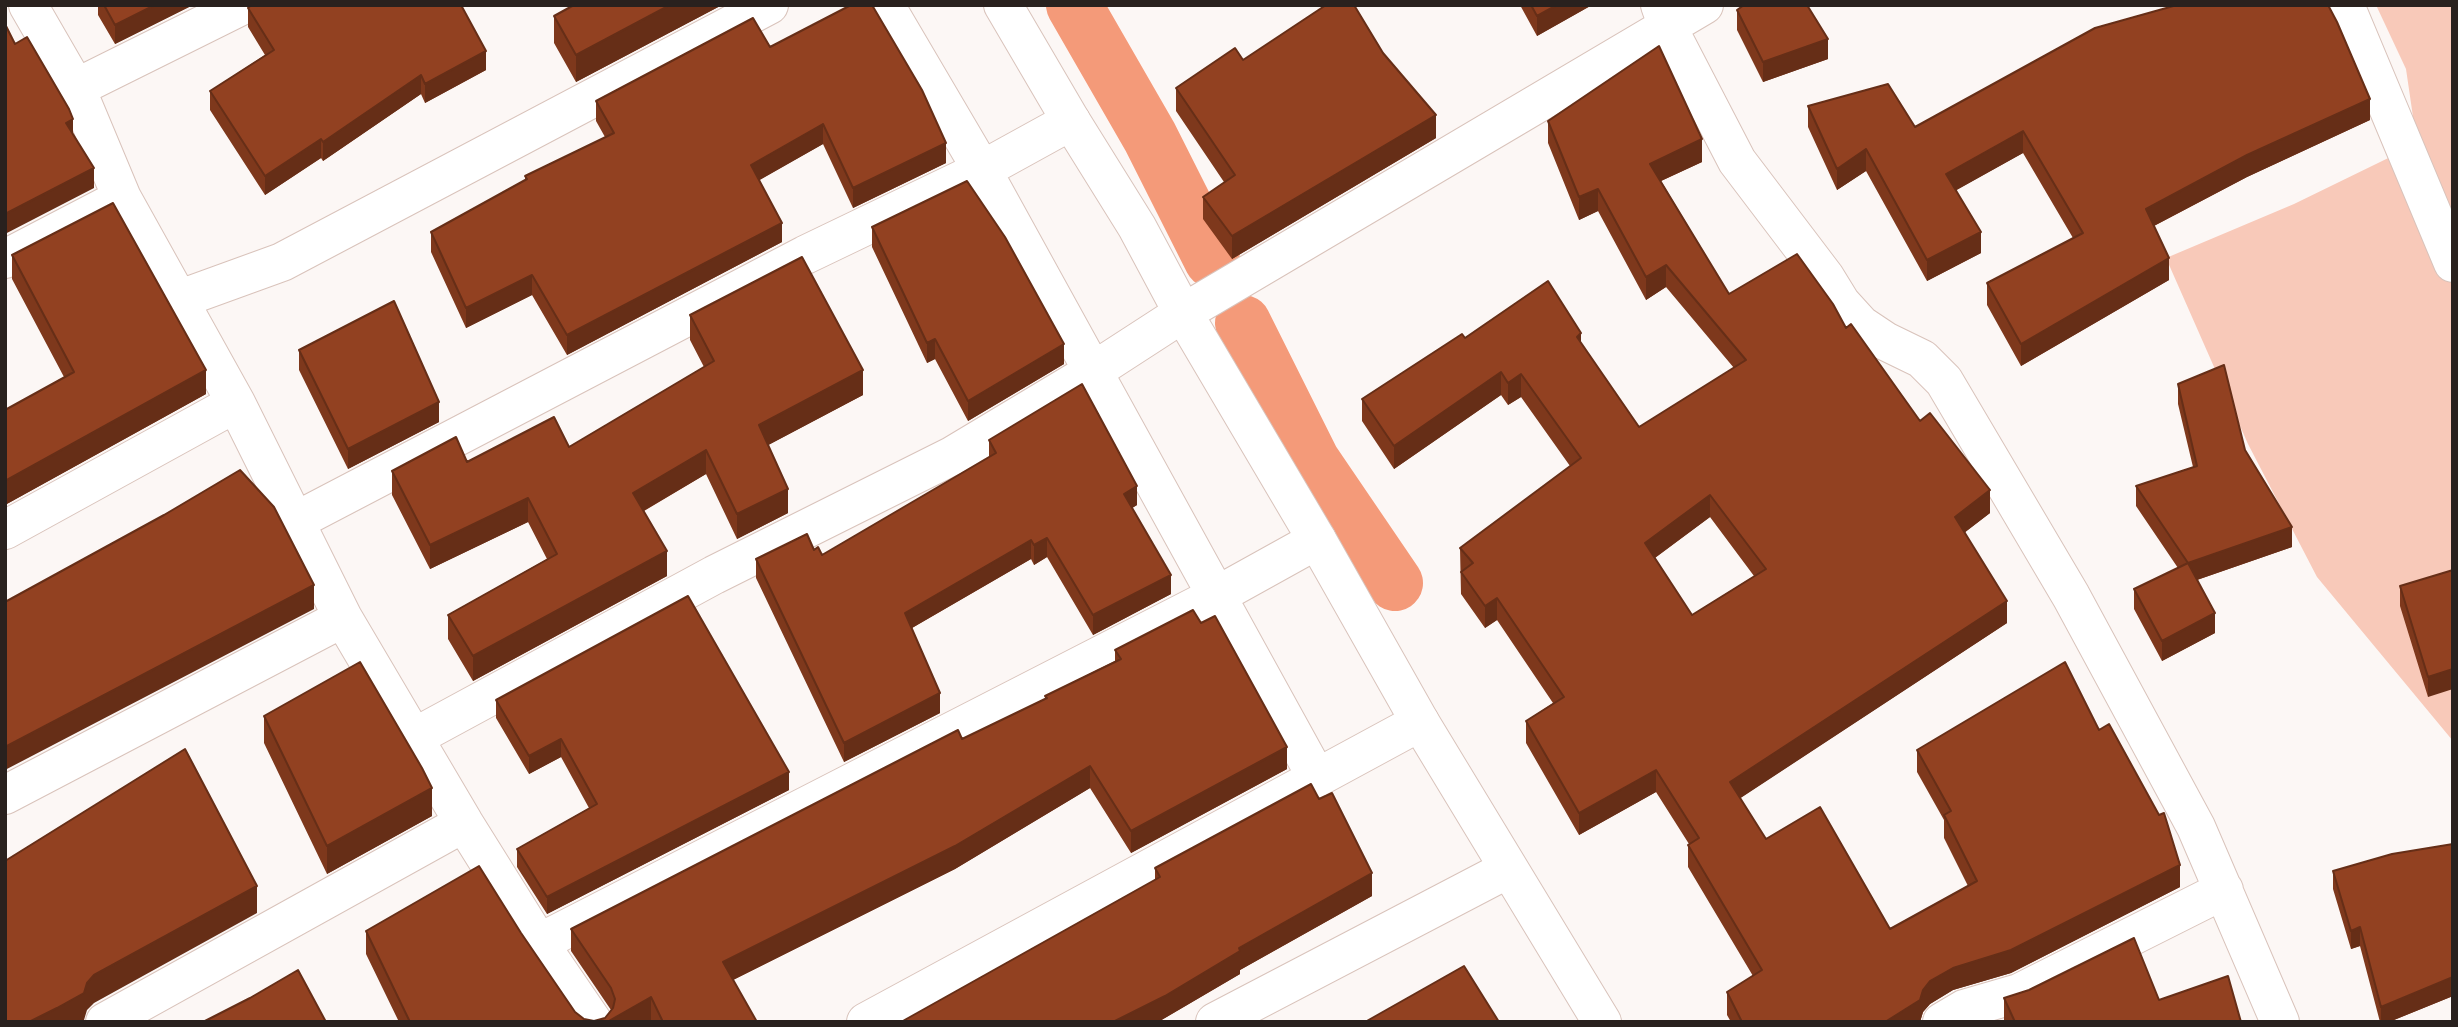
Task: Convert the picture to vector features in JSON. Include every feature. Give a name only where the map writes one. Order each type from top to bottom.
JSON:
[{"type":"main road","points":[[29,5],[76,88],[122,198],[236,403],[343,618],[464,823],[539,943],[593,1022]]},
{"type":"main road","points":[[76,88],[243,5]]},
{"type":"main road","points":[[180,299],[282,262],[769,5]]},
{"type":"main road","points":[[885,5],[982,170],[1317,778]]},
{"type":"main road","points":[[1003,5],[1137,227],[1183,313],[1317,540],[1420,722],[1602,1022]]},
{"type":"main road","points":[[413,738],[714,575],[952,456],[1664,17],[1704,5]]},
{"type":"main road","points":[[2345,5],[2453,263]]},
{"type":"main road","points":[[1664,17],[1737,161],[1825,277],[1841,303],[1861,325],[1885,341],[1922,359],[1944,381],[2071,596],[2196,827],[2280,1022]]},
{"type":"main road","points":[[295,522],[805,255],[982,170],[1071,121]]},
{"type":"main road","points":[[5,259],[122,198]]},
{"type":"main road","points":[[5,530],[236,403]]},
{"type":"main road","points":[[539,943],[1216,596],[1317,540]]},
{"type":"main road","points":[[5,795],[343,618]]},
{"type":"main road","points":[[866,1022],[1420,722]]},
{"type":"main road","points":[[105,1022],[464,823]]},
{"type":"main road","points":[[1215,1022],[1508,869]]},
{"type":"main road","points":[[1942,1022],[1964,1009],[2020,993],[2224,890]]},
{"type":"shaded area","points":[[2376,5],[2453,5],[2453,741],[2317,577],[2248,444],[2166,258],[2294,204],[2417,144],[2406,69]]},
{"type":"building","points":[[104,5],[155,5],[115,25]]},
{"type":"building","points":[[251,5],[461,5],[486,51],[425,84],[421,75],[323,142],[321,139],[265,176],[210,91],[274,50],[248,8]]},
{"type":"building","points":[[574,5],[670,5],[576,55],[554,16]]},
{"type":"building","points":[[851,5],[872,5],[922,90],[946,143],[853,188],[823,124],[751,165],[782,223],[567,335],[532,275],[466,308],[431,232],[527,179],[525,176],[614,133],[596,101],[753,18],[770,47]]},
{"type":"building","points":[[1326,5],[1354,5],[1383,53],[1436,115],[1232,236],[1203,197],[1235,175],[1176,88],[1235,48],[1243,60]]},
{"type":"building","points":[[1531,5],[1557,5],[1537,16]]},
{"type":"building","points":[[1744,5],[1807,5],[1828,39],[1763,62],[1737,10]]},
{"type":"building","points":[[2177,5],[2328,5],[2370,99],[2247,155],[2146,209],[2169,258],[2021,344],[1987,283],[2083,233],[2023,131],[1946,174],[1981,232],[1927,260],[1866,149],[1837,169],[1808,106],[1888,84],[1915,127],[2095,28]]},
{"type":"building","points":[[5,24],[15,44],[27,37],[69,109],[73,119],[66,123],[94,168],[5,214]]},
{"type":"building","points":[[1659,46],[1702,139],[1650,164],[1729,294],[1797,254],[1833,304],[1846,328],[1851,324],[1920,421],[1930,413],[1990,490],[1955,517],[2007,601],[1730,782],[1766,839],[1820,807],[1890,929],[1977,881],[1944,815],[1951,811],[1917,750],[2065,662],[2099,730],[2109,724],[2159,815],[2164,813],[2180,865],[2011,950],[1953,968],[1930,981],[1920,1000],[1885,1022],[1742,1022],[1727,992],[1762,970],[1688,845],[1699,838],[1656,770],[1579,813],[1526,721],[1564,697],[1497,598],[1485,606],[1461,572],[1473,563],[1460,548],[1581,458],[1521,374],[1508,383],[1501,372],[1394,446],[1362,399],[1462,334],[1465,338],[1548,281],[1581,333],[1577,337],[1639,427],[1746,360],[1666,265],[1646,277],[1598,189],[1579,197],[1548,121]],"holes":[[[1710,495],[1766,569],[1692,615],[1645,543]]]},
{"type":"building","points":[[967,181],[1005,237],[1064,344],[968,401],[935,339],[927,343],[872,227]]},
{"type":"building","points":[[113,203],[206,370],[5,481],[5,410],[74,372],[12,255]]},
{"type":"building","points":[[802,257],[863,370],[759,425],[788,489],[737,514],[706,450],[633,493],[667,551],[473,656],[448,615],[557,554],[528,498],[430,545],[392,471],[456,437],[467,462],[554,417],[569,447],[714,361],[690,315]]},
{"type":"building","points":[[394,301],[439,402],[348,449],[299,350]]},
{"type":"building","points":[[2224,365],[2245,450],[2292,527],[2188,563],[2136,486],[2197,466],[2178,384]]},
{"type":"building","points":[[1082,384],[1137,486],[1124,494],[1171,575],[1093,615],[1047,538],[1034,545],[1031,540],[905,613],[940,693],[844,743],[756,559],[807,534],[814,550],[818,547],[822,555],[996,453],[989,440]]},
{"type":"building","points":[[240,470],[274,507],[314,585],[5,747],[5,602]]},
{"type":"building","points":[[2188,563],[2215,613],[2162,641],[2134,589]]},
{"type":"building","points":[[2453,570],[2453,669],[2428,677],[2400,586]]},
{"type":"building","points":[[688,596],[789,772],[547,897],[517,849],[597,804],[561,739],[529,756],[496,700]]},
{"type":"building","points":[[1193,610],[1201,623],[1215,616],[1287,747],[1131,831],[1090,766],[955,846],[723,962],[757,1022],[663,1022],[651,997],[607,1022],[410,1022],[366,931],[479,866],[575,1012],[584,1019],[594,1021],[605,1018],[613,1008],[615,999],[611,988],[571,929],[958,730],[962,739],[1047,698],[1045,696],[1121,659],[1115,650]]},
{"type":"building","points":[[360,662],[432,788],[327,846],[264,716]]},
{"type":"building","points":[[185,749],[257,886],[94,975],[87,983],[84,993],[57,1008],[29,1022],[5,1022],[5,861]]},
{"type":"building","points":[[1311,784],[1319,799],[1332,793],[1372,873],[1239,948],[1240,951],[1165,996],[1113,1022],[901,1022],[1160,877],[1155,868]]},
{"type":"building","points":[[2453,844],[2453,977],[2381,1007],[2360,927],[2351,931],[2333,871],[2392,854]]},
{"type":"building","points":[[2134,938],[2159,1000],[2228,976],[2241,1022],[2015,1022],[2004,998],[2029,990]]},
{"type":"building","points":[[1464,966],[1499,1022],[1365,1022]]},
{"type":"building","points":[[298,970],[326,1022],[203,1022],[250,998]]},
{"type":"waterway","points":[[1074,5],[1150,137],[1212,260]]},
{"type":"waterway","points":[[1243,323],[1312,461],[1395,583]]}]
